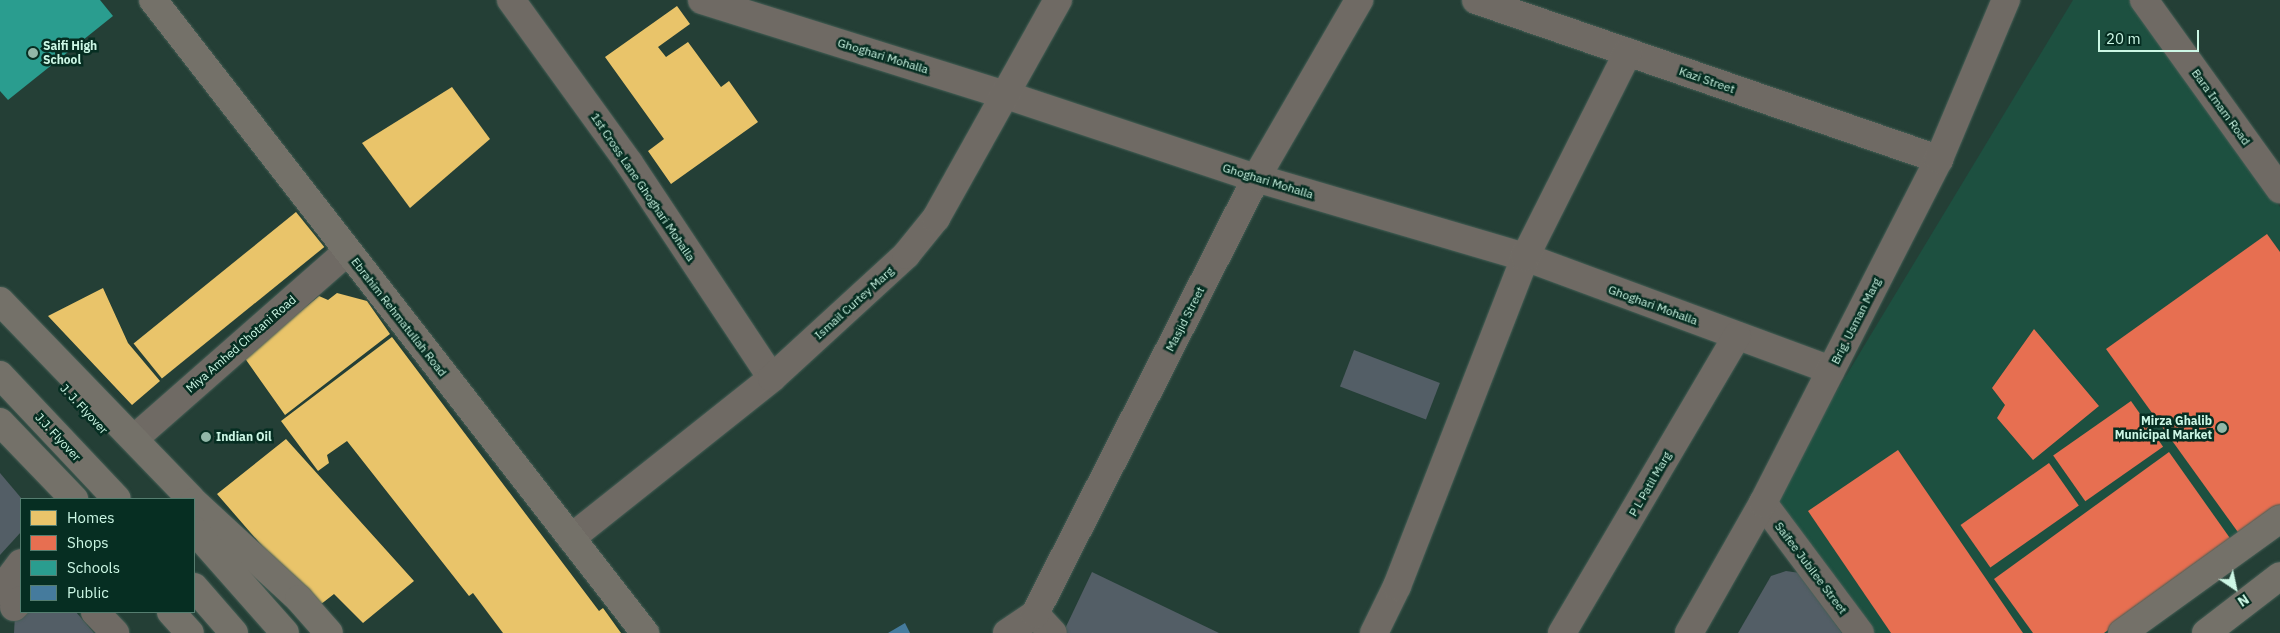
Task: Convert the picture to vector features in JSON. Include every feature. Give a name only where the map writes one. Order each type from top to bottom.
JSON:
[{"type":"main road","name":"Ebrahim Rehmatullah Road","points":[[153,0],[645,633]]},
{"type":"main road","points":[[0,301],[135,438],[158,469],[190,498]]},
{"type":"main road","name":"J. J. Flyover","points":[[0,319],[166,498]]},
{"type":"main road","name":"J.J. Flyover","points":[[0,374],[116,498]]},
{"type":"main road","points":[[0,422],[72,498]]},
{"type":"main road","points":[[195,503],[298,599],[329,633]]},
{"type":"main road","points":[[2122,633],[2280,519]]},
{"type":"main road","points":[[195,531],[284,633]]},
{"type":"main road","points":[[2206,633],[2280,577]]},
{"type":"main road","points":[[195,588],[234,633]]},
{"type":"main road","points":[[172,613],[190,633]]},
{"type":"street","name":"1st Cross Lane Ghoghari Mohalla","points":[[511,0],[628,163],[772,378]]},
{"type":"street","name":"Ghoghari Mohalla","points":[[702,0],[1006,95],[1256,178],[1525,257],[1830,370]]},
{"type":"street","name":"Ismail Curtey Marg","points":[[571,538],[772,378],[906,255],[936,218],[1058,0]]},
{"type":"street","name":"Masjid Street","points":[[1008,633],[1044,623],[1256,178],[1359,0]]},
{"type":"street","name":"Kazi Street","points":[[1476,0],[1939,159]]},
{"type":"street","name":"Brig. Usman Marg","points":[[1689,633],[1763,503],[1939,159],[2006,0]]},
{"type":"street","name":"Bara Imam Road","points":[[2144,0],[2280,190]]},
{"type":"street","points":[[1374,633],[1397,586],[1525,257],[1628,52]]},
{"type":"street","name":"Miya Amhed Chotani Road","points":[[135,438],[348,251]]},
{"type":"street","name":"P L Patil Marg","points":[[1562,633],[1737,336]]},
{"type":"street","name":"Saifee Jubilee Street","points":[[1763,503],[1860,633]]},
{"type":"street","points":[[12,599],[20,567]]},
{"type":"street","points":[[96,613],[115,633]]},
{"type":"shaded area","points":[[2073,0],[2133,0],[2280,207],[2280,528],[2130,633],[1873,633],[1774,495]]},
{"type":"building: Homes","points":[[677,6],[690,24],[658,47],[666,57],[688,42],[721,87],[729,81],[758,122],[671,184],[648,151],[664,139],[605,57]]},
{"type":"building: Homes","points":[[452,87],[490,139],[410,208],[362,143]]},
{"type":"building: Homes","points":[[296,212],[324,247],[162,378],[134,344]]},
{"type":"building: Homes","points":[[103,288],[128,343],[160,381],[132,405],[48,316]]},
{"type":"building: Homes","points":[[337,293],[367,301],[390,334],[285,415],[244,357],[319,296],[328,300]]},
{"type":"building: Homes","points":[[392,337],[599,611],[603,608],[621,633],[503,633],[473,593],[469,596],[347,441],[327,455],[329,463],[318,471],[281,421]]},
{"type":"building: Homes","points":[[286,439],[414,581],[363,623],[334,594],[316,608],[217,494]]},
{"type":"building: Shops","name":"Mirza Ghalib Municipal Market","points":[[2267,234],[2280,252],[2280,507],[2240,535],[2106,349]]},
{"type":"building: Shops","points":[[2034,329],[2099,406],[2033,460],[1997,418],[2005,405],[1992,388]]},
{"type":"building: Shops","name":"Mirza Ghalib Municipal Market","points":[[2131,401],[2163,447],[2085,501],[2053,455]]},
{"type":"building: Shops","points":[[1898,450],[2023,633],[1891,633],[1808,511]]},
{"type":"building: Shops","name":"Mirza Ghalib Municipal Market","points":[[2169,452],[2232,541],[2104,633],[2033,633],[1994,579]]},
{"type":"building: Shops","points":[[2049,463],[2079,506],[1990,568],[1961,525]]},
{"type":"building: Schools","name":"Saifi High School","points":[[0,0],[100,0],[113,16],[8,100],[0,91]]},
{"type":"building: Public","points":[[905,623],[910,633],[888,633]]},
{"type":"building: Other","points":[[1354,350],[1440,383],[1426,419],[1340,386]]},
{"type":"building: Other","points":[[0,473],[21,498],[20,533],[0,555]]},
{"type":"building: Other","points":[[1786,571],[1800,573],[1842,633],[1738,633],[1771,576]]},
{"type":"building: Other","points":[[1092,572],[1219,633],[1063,633]]},
{"type":"building: Other","points":[[20,612],[77,613],[94,633],[14,633],[15,615]]},
{"type":"place","name":"Saifi High School","points":[[33,53]]},
{"type":"place","name":"Mirza Ghalib Municipal Market","points":[[2222,428]]},
{"type":"place","name":"Indian Oil","points":[[206,437]]}]
